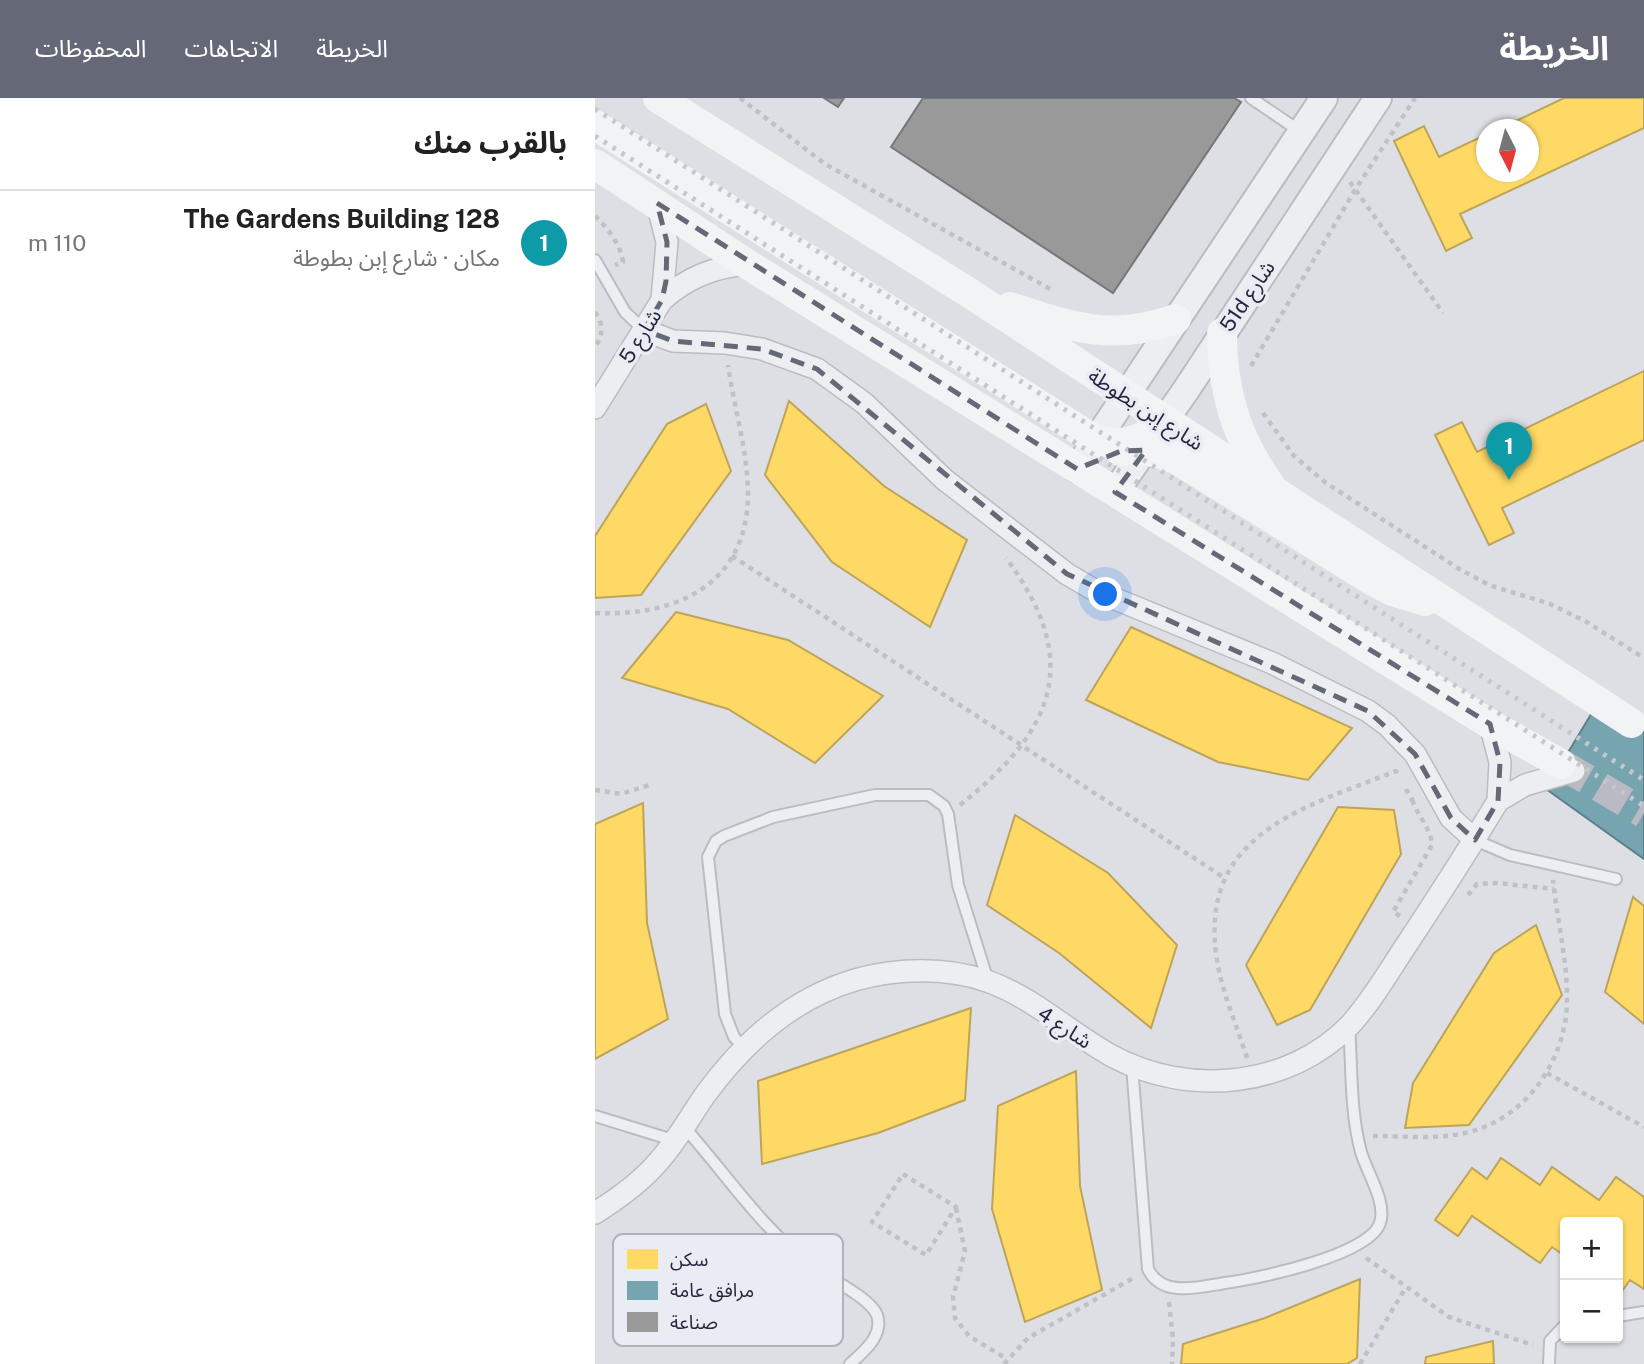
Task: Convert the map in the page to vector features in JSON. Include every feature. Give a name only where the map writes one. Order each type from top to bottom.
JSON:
[{"type":"main road","name":"شارع إبن بطوطة","points":[[658,98],[971,294],[1631,723]]},
{"type":"main road","points":[[595,125],[1095,440],[1130,443],[1154,431],[1163,421]]},
{"type":"main road","points":[[595,164],[747,264],[1490,724],[1567,768]]},
{"type":"main road","points":[[971,294],[1094,332],[1136,331],[1176,319]]},
{"type":"main road","points":[[1222,333],[1229,402],[1251,455],[1277,493]]},
{"type":"main road","points":[[1077,468],[1098,457],[1121,451],[1146,450],[1176,458],[1392,591],[1412,599],[1450,604]]},
{"type":"street","points":[[1077,468],[1324,98]]},
{"type":"street","name":"51d شارع","points":[[1115,492],[1146,450],[1378,98]]},
{"type":"street","name":"شارع 5","points":[[657,203],[667,242],[662,300]]},
{"type":"street","name":"شارع 5","points":[[595,408],[662,300],[676,288],[710,270],[747,264]]},
{"type":"street","points":[[644,330],[673,341],[725,343],[781,354],[833,380],[864,403],[945,480],[1045,559],[1076,580],[1235,646],[1368,710],[1415,754],[1451,818],[1475,840]]},
{"type":"street","name":"شارع 4","points":[[595,1213],[636,1184],[680,1135],[706,1095],[744,1048],[784,1013],[831,988],[882,974],[935,971],[988,981],[1132,1066],[1155,1074],[1204,1082],[1253,1077],[1312,1054],[1349,1025],[1377,990],[1498,801],[1500,762],[1490,724]]},
{"type":"street","points":[[1498,801],[1525,785],[1567,768]]},
{"type":"lane","points":[[1251,98],[1301,132]]},
{"type":"lane","points":[[598,265],[625,312],[644,330]]},
{"type":"lane","points":[[744,1048],[729,1026],[723,1002],[708,858],[716,841],[773,817],[875,795],[929,795],[944,806],[948,814],[958,886],[988,981]]},
{"type":"lane","points":[[1475,840],[1510,855],[1551,862],[1616,879]]},
{"type":"lane","points":[[1132,1066],[1148,1269],[1152,1278],[1167,1287],[1209,1285],[1258,1277],[1296,1268],[1352,1247],[1375,1233],[1382,1219],[1382,1211],[1357,1136],[1349,1025]]},
{"type":"lane","points":[[595,1116],[680,1135],[775,1234]]},
{"type":"lane","points":[[843,1286],[873,1307],[879,1324],[877,1333],[850,1364]]},
{"type":"lane","points":[[1623,1315],[1644,1312]]},
{"type":"lane","points":[[1549,1364],[1548,1349],[1554,1334],[1560,1329]]},
{"type":"path","points":[[740,98],[825,164],[1064,297]]},
{"type":"path","points":[[1250,367],[1355,190],[1415,98]]},
{"type":"path","points":[[1337,160],[1355,190],[1443,313]]},
{"type":"path","points":[[595,216],[605,225],[622,254],[623,262],[598,265]]},
{"type":"path","points":[[595,312],[601,321],[601,338],[595,347]]},
{"type":"path","points":[[595,613],[647,612],[673,606],[696,594],[716,577],[732,556],[744,524],[748,489],[725,343]]},
{"type":"path","points":[[716,366],[728,367]]},
{"type":"path","points":[[1229,402],[1250,401],[1257,405],[1294,456],[1326,483],[1461,570],[1489,585],[1550,604],[1585,621],[1644,658]]},
{"type":"path","points":[[948,814],[989,782],[1022,746],[1038,723],[1047,696],[1051,673],[1044,621],[1029,589],[996,549]]},
{"type":"path","points":[[732,556],[1226,879]]},
{"type":"path","points":[[1253,1077],[1218,963],[1214,935],[1217,906],[1226,879],[1242,852],[1263,830],[1289,814],[1396,771],[1412,800],[1434,790]]},
{"type":"path","points":[[595,790],[621,794],[653,785]]},
{"type":"path","points":[[1357,1136],[1439,1136],[1471,1132],[1500,1119],[1527,1099],[1547,1073],[1562,1038],[1567,1000],[1551,862]]},
{"type":"path","points":[[1547,1073],[1644,1127]]},
{"type":"path","points":[[956,1207],[926,1255],[872,1222],[903,1174],[956,1207],[965,1251],[953,1297],[955,1318],[969,1336],[1005,1361],[1028,1338],[1148,1269]]},
{"type":"path","points":[[1352,1247],[1449,1317],[1496,1335],[1548,1349]]},
{"type":"path","points":[[1167,1287],[1173,1339],[1172,1364]]},
{"type":"path","points":[[1360,1364],[1406,1287]]},
{"type":"highlighted area","points":[[657,203],[1077,469],[1121,451],[1146,450],[1115,492],[1490,724],[1500,762],[1498,801],[1475,840],[1451,818],[1415,754],[1368,711],[1067,574],[817,369],[762,349],[673,341],[644,330],[662,300],[666,281],[667,242]]},
{"type":"building: سكن","points":[[1564,98],[1644,98],[1644,128],[1539,177],[1539,119],[1520,119]]},
{"type":"building: سكن","points":[[1424,126],[1439,157],[1476,139],[1476,182],[1528,182],[1460,214],[1472,238],[1446,251],[1394,141]]},
{"type":"building: سكن","points":[[1644,371],[1644,440],[1502,508],[1514,533],[1489,545],[1435,435],[1462,422],[1477,452]]},
{"type":"building: سكن","points":[[789,401],[884,486],[967,540],[930,627],[832,562],[765,475]]},
{"type":"building: سكن","points":[[706,404],[731,471],[641,595],[595,598],[595,536],[667,424]]},
{"type":"building: سكن","points":[[676,612],[788,640],[883,696],[815,763],[728,709],[622,678]]},
{"type":"building: سكن","points":[[1131,627],[1352,728],[1308,780],[1218,762],[1086,700]]},
{"type":"building: سكن","points":[[643,803],[647,923],[668,1019],[595,1059],[595,824]]},
{"type":"building: سكن","points":[[1338,807],[1394,810],[1401,854],[1310,1010],[1277,1025],[1246,965]]},
{"type":"building: سكن","points":[[1015,815],[1108,873],[1177,945],[1151,1028],[1059,953],[987,905]]},
{"type":"building: سكن","points":[[1633,897],[1644,906],[1644,1024],[1605,992]]},
{"type":"building: سكن","points":[[1536,925],[1562,995],[1469,1125],[1405,1128],[1413,1083],[1494,953]]},
{"type":"building: سكن","points":[[971,1008],[965,1100],[878,1133],[762,1164],[758,1081]]},
{"type":"building: سكن","points":[[1076,1071],[1080,1186],[1102,1290],[1025,1322],[992,1209],[998,1106]]},
{"type":"building: سكن","points":[[1501,1158],[1540,1185],[1552,1167],[1599,1200],[1616,1177],[1644,1197],[1644,1289],[1630,1280],[1623,1290],[1623,1217],[1560,1217],[1560,1253],[1552,1247],[1540,1263],[1472,1216],[1458,1236],[1435,1220],[1472,1168],[1487,1179]]},
{"type":"building: سكن","points":[[1360,1279],[1357,1358],[1347,1364],[1181,1364],[1183,1344],[1265,1318]]},
{"type":"building: سكن","points":[[1493,1341],[1494,1364],[1425,1364],[1426,1357]]},
{"type":"building: مرافق عامة","points":[[1596,706],[1644,730],[1644,859],[1546,789]]},
{"type":"building: صناعة","points":[[824,98],[844,98],[838,107]]},
{"type":"building: صناعة","points":[[923,98],[1234,98],[1241,102],[1113,293],[891,147]]},
{"type":"tunnel","points":[[1561,764],[1644,813]]},
{"type":"railway","points":[[595,109],[1644,780]]},
{"type":"railway","points":[[595,136],[1644,806]]},
{"type":"place","name":"The Gardens Building 128","points":[[1509,480]]}]
